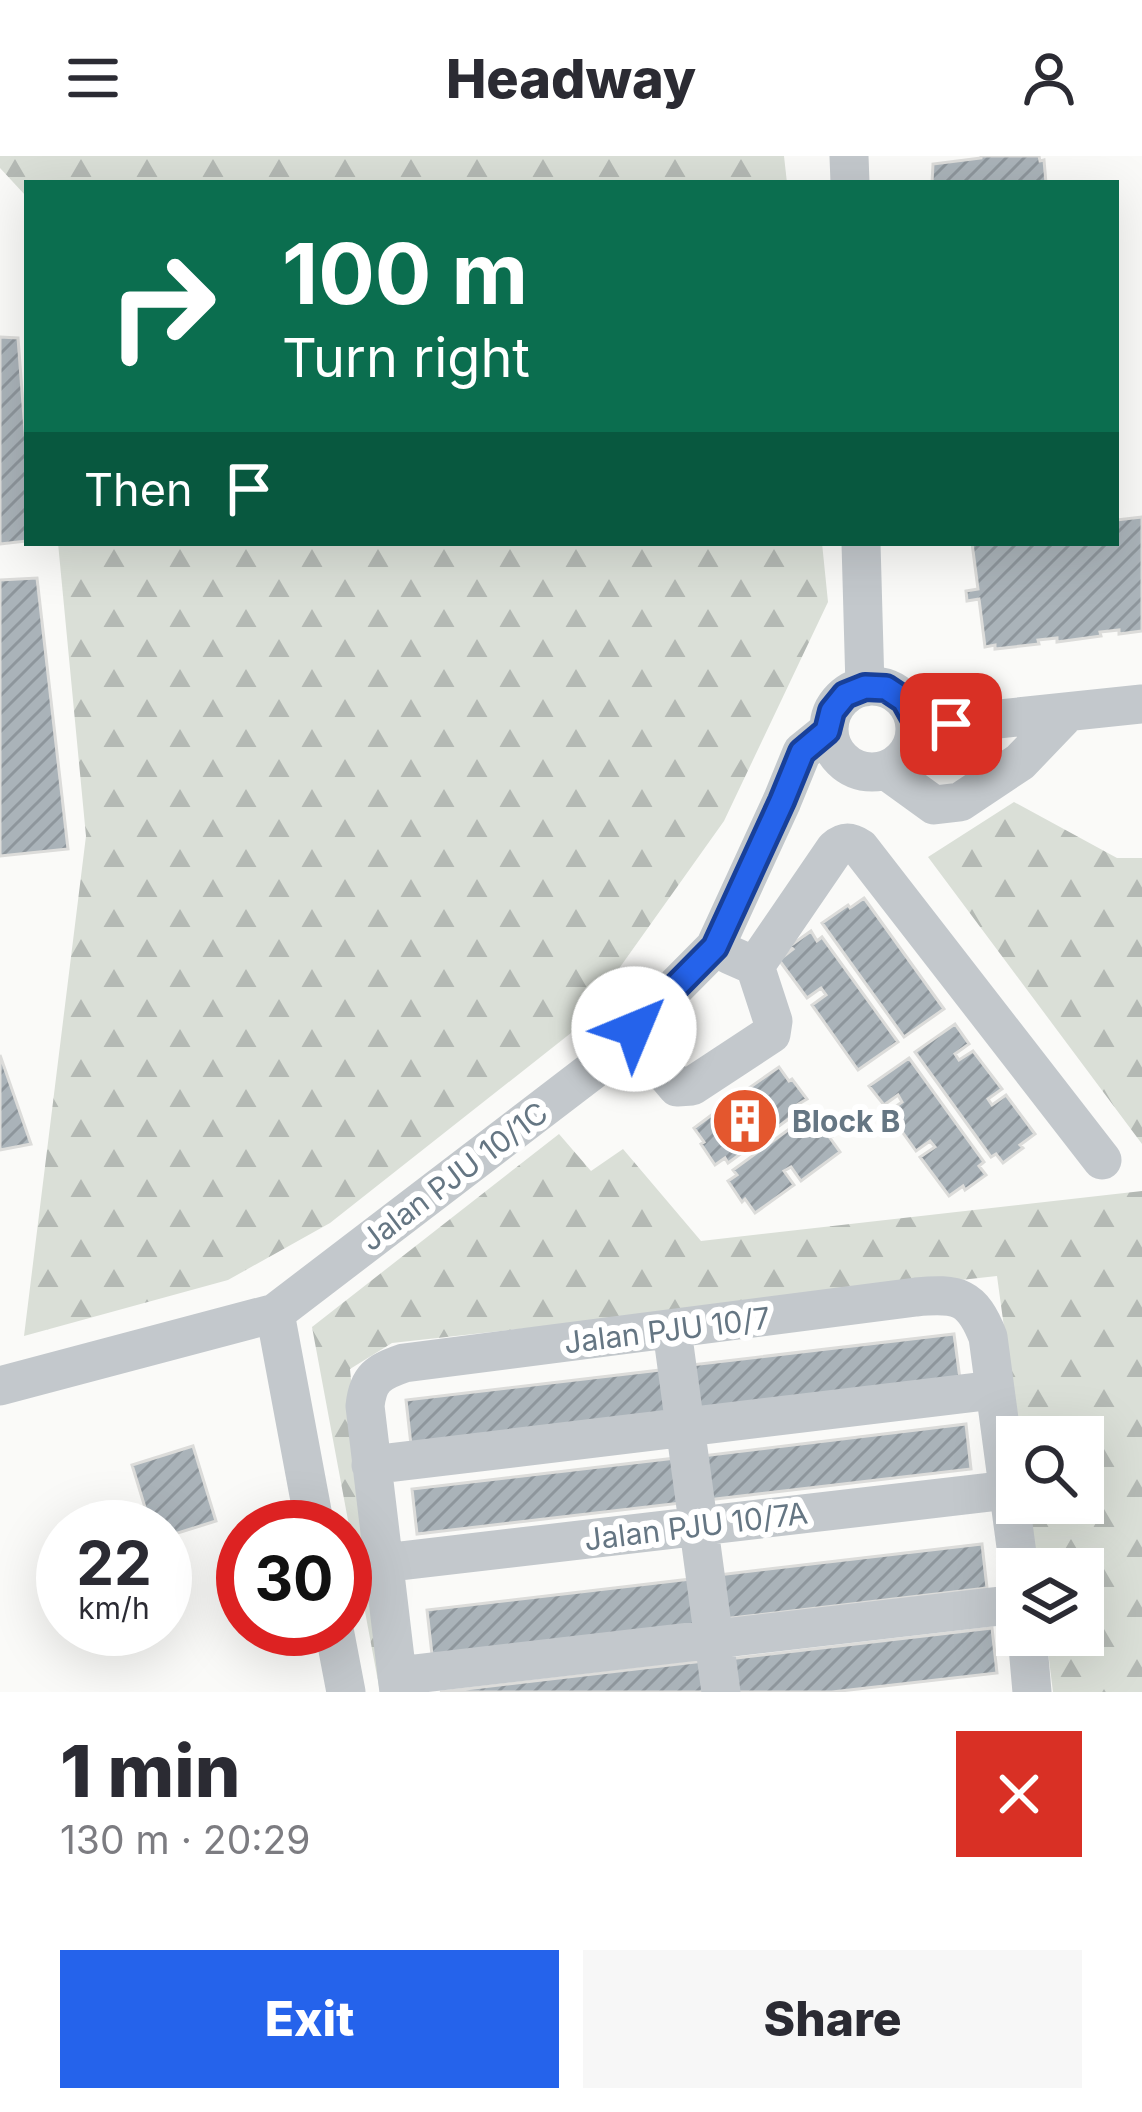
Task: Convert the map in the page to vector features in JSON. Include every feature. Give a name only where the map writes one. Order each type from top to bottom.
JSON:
[{"type":"street","points":[[861,546],[865,687]]},
{"type":"street","points":[[865,687],[886,688],[904,700],[914,718],[914,739],[905,758],[887,770],[861,772],[833,745],[832,711],[845,695],[865,687]]},
{"type":"street","points":[[914,718],[951,724],[1142,704]]},
{"type":"street","points":[[887,770],[934,805],[960,802],[1020,762],[1066,714]]},
{"type":"street","name":"Jalan PJU 10/1C","points":[[0,1386],[275,1313],[593,1070],[715,947],[802,752],[833,745]]},
{"type":"street","points":[[755,966],[835,849],[852,842],[1102,1160]]},
{"type":"street","points":[[661,1069],[676,1087],[692,1087],[771,1034],[772,1021],[755,966],[715,947]]},
{"type":"street","name":"Jalan PJU 10/7","points":[[371,1465],[367,1388],[387,1369],[916,1297],[943,1294],[963,1299],[979,1315],[988,1337],[994,1390]]},
{"type":"street","points":[[275,1313],[310,1500]]},
{"type":"street","points":[[672,1330],[721,1692]]},
{"type":"street","points":[[996,1606],[398,1684],[371,1465],[994,1390],[998,1416]]},
{"type":"street","name":"Jalan PJU 10/7A","points":[[383,1563],[996,1491]]},
{"type":"street","points":[[339,1656],[346,1692]]},
{"type":"street","points":[[1029,1656],[1032,1692]]},
{"type":"green space","points":[[0,156],[784,156],[787,180],[24,180],[24,194],[0,168]]},
{"type":"green space","points":[[58,546],[822,546],[828,602],[724,821],[576,1029],[330,1223],[228,1280],[24,1336],[86,836]]},
{"type":"green space","points":[[1014,802],[1117,858],[1142,858],[1142,1144],[928,857]]},
{"type":"green space","points":[[559,1134],[591,1171],[623,1149],[701,1241],[1142,1191],[1142,1692],[1053,1692],[1049,1656],[1104,1656],[1104,1548],[1034,1548],[1031,1524],[1104,1524],[1104,1416],[1016,1416],[997,1276],[392,1343],[350,1369],[362,1500],[344,1500],[312,1327]]},
{"type":"green space","points":[[372,1606],[380,1692],[372,1649]]},
{"type":"building","points":[[1039,156],[1044,160],[1046,180],[932,180],[933,164]]},
{"type":"building","points":[[0,337],[18,338],[24,418],[24,541],[0,544]]},
{"type":"building","points":[[1142,517],[1142,631],[985,647],[979,599],[967,601],[966,591],[978,589],[972,546],[1119,546],[1119,520]]},
{"type":"building","points":[[37,578],[68,849],[0,856],[0,580]]},
{"type":"building","points":[[864,898],[944,1009],[904,1037],[822,923]]},
{"type":"building","points":[[811,931],[817,941],[822,937],[898,1042],[858,1070],[812,1005],[826,995],[821,988],[807,998],[779,960]]},
{"type":"building","points":[[955,1024],[969,1044],[955,1054],[959,1060],[973,1051],[1002,1089],[988,1099],[992,1105],[1006,1095],[1035,1134],[1003,1163],[996,1154],[991,1157],[915,1052]]},
{"type":"building","points":[[0,1055],[31,1144],[0,1150]]},
{"type":"building","points":[[909,1058],[984,1162],[979,1166],[986,1175],[949,1196],[920,1157],[935,1147],[930,1141],[916,1151],[888,1112],[902,1102],[898,1095],[884,1105],[869,1086]]},
{"type":"building","name":"Block B","points":[[779,1067],[807,1099],[797,1105],[801,1110],[728,1163],[725,1158],[715,1165],[694,1128],[733,1099],[743,1114],[750,1109],[739,1095]]},
{"type":"building","name":"Block B","points":[[819,1116],[840,1152],[801,1181],[791,1167],[784,1171],[794,1185],[755,1213],[728,1181],[737,1175],[733,1170],[806,1117],[810,1123]]},
{"type":"building","points":[[954,1334],[960,1379],[696,1410],[691,1365]]},
{"type":"building","points":[[669,1369],[675,1414],[411,1445],[406,1400]]},
{"type":"building","points":[[966,1424],[971,1469],[707,1500],[702,1456]]},
{"type":"building","points":[[193,1446],[216,1521],[192,1529],[192,1500],[143,1500],[132,1465]]},
{"type":"building","points":[[676,1458],[681,1503],[417,1534],[412,1489]]},
{"type":"building","points":[[982,1544],[987,1588],[723,1619],[718,1575]]},
{"type":"building","points":[[691,1579],[696,1624],[432,1655],[427,1610]]},
{"type":"building","points":[[992,1628],[997,1673],[832,1692],[732,1692],[728,1659]]},
{"type":"building","points":[[704,1661],[707,1692],[440,1692]]},
{"type":"place","name":"Block B","points":[[745,1121]]},
{"type":"route","points":[[634,1029],[715,947],[802,752],[827,731],[832,711],[845,695],[865,687],[886,688],[904,700],[914,718],[951,724]]}]
